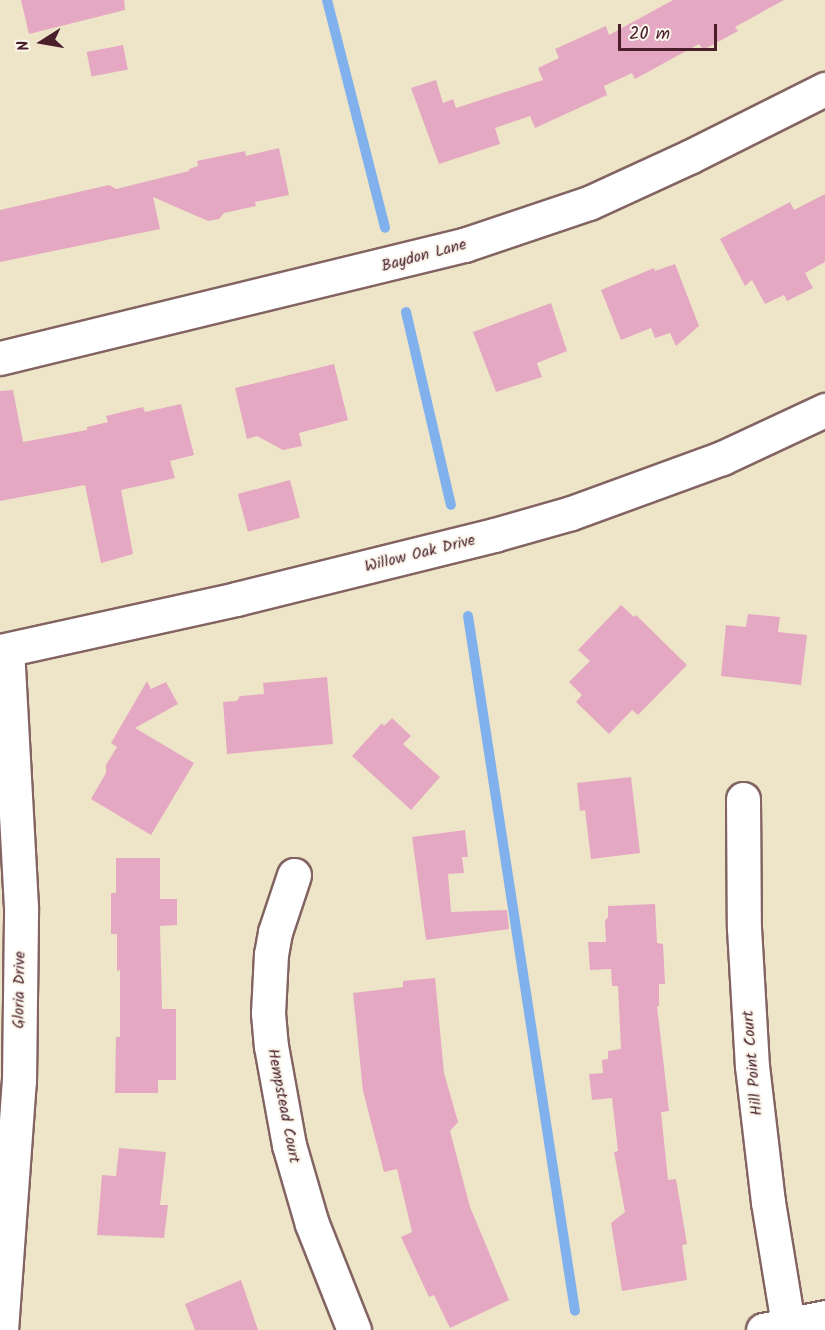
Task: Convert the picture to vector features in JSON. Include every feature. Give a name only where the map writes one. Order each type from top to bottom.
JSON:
[{"type":"street","name":"Baydon Lane","points":[[0,358],[464,245],[589,203],[691,156],[825,89]]},
{"type":"street","name":"Willow Oak Drive","points":[[4,651],[236,599],[560,516],[722,458],[825,410]]},
{"type":"street","name":"Gloria Drive","points":[[1,1330],[19,1081],[21,907],[4,651]]},
{"type":"street","name":"Hill Point Court","points":[[743,799],[744,928],[752,1066],[768,1202],[776,1327]]},
{"type":"street","name":"Hempstead Court","points":[[294,875],[275,932],[271,954],[268,1013],[271,1046],[289,1145],[308,1213],[354,1330]]},
{"type":"street","points":[[776,1327],[825,1317]]},
{"type":"building","points":[[21,0],[124,0],[125,10],[29,34]]},
{"type":"building","points":[[673,0],[784,0],[735,27],[738,31],[703,50],[699,44],[635,79],[632,73],[604,86],[607,95],[535,128],[530,116],[495,128],[500,144],[439,164],[411,88],[436,80],[443,103],[453,99],[456,108],[543,80],[538,68],[559,58],[555,49],[606,26],[609,35]]},
{"type":"building","points":[[123,45],[128,70],[91,77],[87,52]]},
{"type":"building","points":[[279,148],[289,195],[255,202],[256,206],[224,213],[219,219],[208,221],[153,197],[160,229],[0,262],[0,210],[109,185],[116,189],[189,171],[198,166],[197,161],[245,151],[246,156]]},
{"type":"building","points":[[825,194],[825,262],[805,273],[813,288],[787,301],[784,295],[765,304],[752,280],[745,286],[720,239],[790,202],[794,210]]},
{"type":"building","points":[[675,264],[699,326],[676,346],[670,333],[655,338],[651,328],[621,340],[601,290],[654,268],[655,271]]},
{"type":"building","points":[[551,303],[567,351],[537,363],[542,377],[496,392],[473,332]]},
{"type":"building","points":[[334,364],[348,420],[299,433],[302,446],[283,450],[257,436],[247,439],[235,388]]},
{"type":"building","points":[[13,390],[23,442],[87,430],[87,427],[108,422],[106,416],[143,407],[145,412],[181,404],[194,455],[170,461],[175,478],[121,490],[133,554],[101,563],[85,485],[0,501],[0,391]]},
{"type":"building","points":[[290,480],[300,518],[248,532],[238,494]]},
{"type":"building","points":[[621,605],[634,617],[636,615],[687,665],[638,715],[632,710],[609,734],[576,702],[582,695],[569,682],[590,661],[578,650]]},
{"type":"building","points":[[748,614],[780,617],[778,632],[807,635],[801,685],[721,676],[726,625],[746,627]]},
{"type":"building","points":[[327,677],[333,744],[227,754],[223,702],[237,701],[240,696],[264,694],[263,683]]},
{"type":"building","points":[[147,681],[151,689],[166,682],[178,704],[135,728],[194,763],[151,835],[91,799],[117,747],[111,743]]},
{"type":"building","points":[[392,718],[411,736],[403,744],[440,777],[411,810],[352,756],[382,723],[384,726]]},
{"type":"building","points":[[631,777],[640,853],[591,859],[585,810],[580,811],[577,783]]},
{"type":"building","points":[[465,830],[468,857],[462,857],[464,873],[448,874],[451,912],[507,910],[509,929],[426,940],[412,837]]},
{"type":"building","points":[[116,858],[160,858],[160,899],[177,899],[177,925],[160,926],[162,1009],[176,1009],[176,1080],[158,1080],[158,1093],[115,1093],[116,1037],[120,1037],[120,970],[117,971],[117,934],[111,934],[111,893],[116,893]]},
{"type":"building","points":[[655,904],[657,943],[663,944],[665,984],[659,984],[659,1006],[657,1006],[669,1111],[661,1112],[668,1180],[676,1179],[687,1244],[682,1245],[687,1280],[622,1291],[611,1223],[625,1212],[614,1152],[618,1151],[612,1098],[592,1100],[589,1074],[603,1073],[602,1060],[608,1059],[608,1051],[621,1049],[618,986],[612,986],[611,969],[590,970],[588,942],[606,942],[605,921],[608,917],[608,906]]},
{"type":"building","points":[[435,978],[444,1073],[458,1122],[450,1131],[470,1207],[509,1300],[450,1328],[434,1295],[429,1297],[401,1237],[412,1232],[397,1169],[384,1172],[363,1091],[353,993],[403,987],[403,981]]},
{"type":"building","points":[[119,1148],[166,1152],[160,1205],[168,1205],[164,1238],[97,1235],[102,1175],[116,1176]]},
{"type":"building","points":[[241,1280],[258,1330],[195,1330],[185,1304]]},
{"type":"waterway","points":[[327,0],[385,228]]},
{"type":"waterway","points":[[406,312],[451,505]]},
{"type":"waterway","points":[[468,616],[575,1311]]}]
